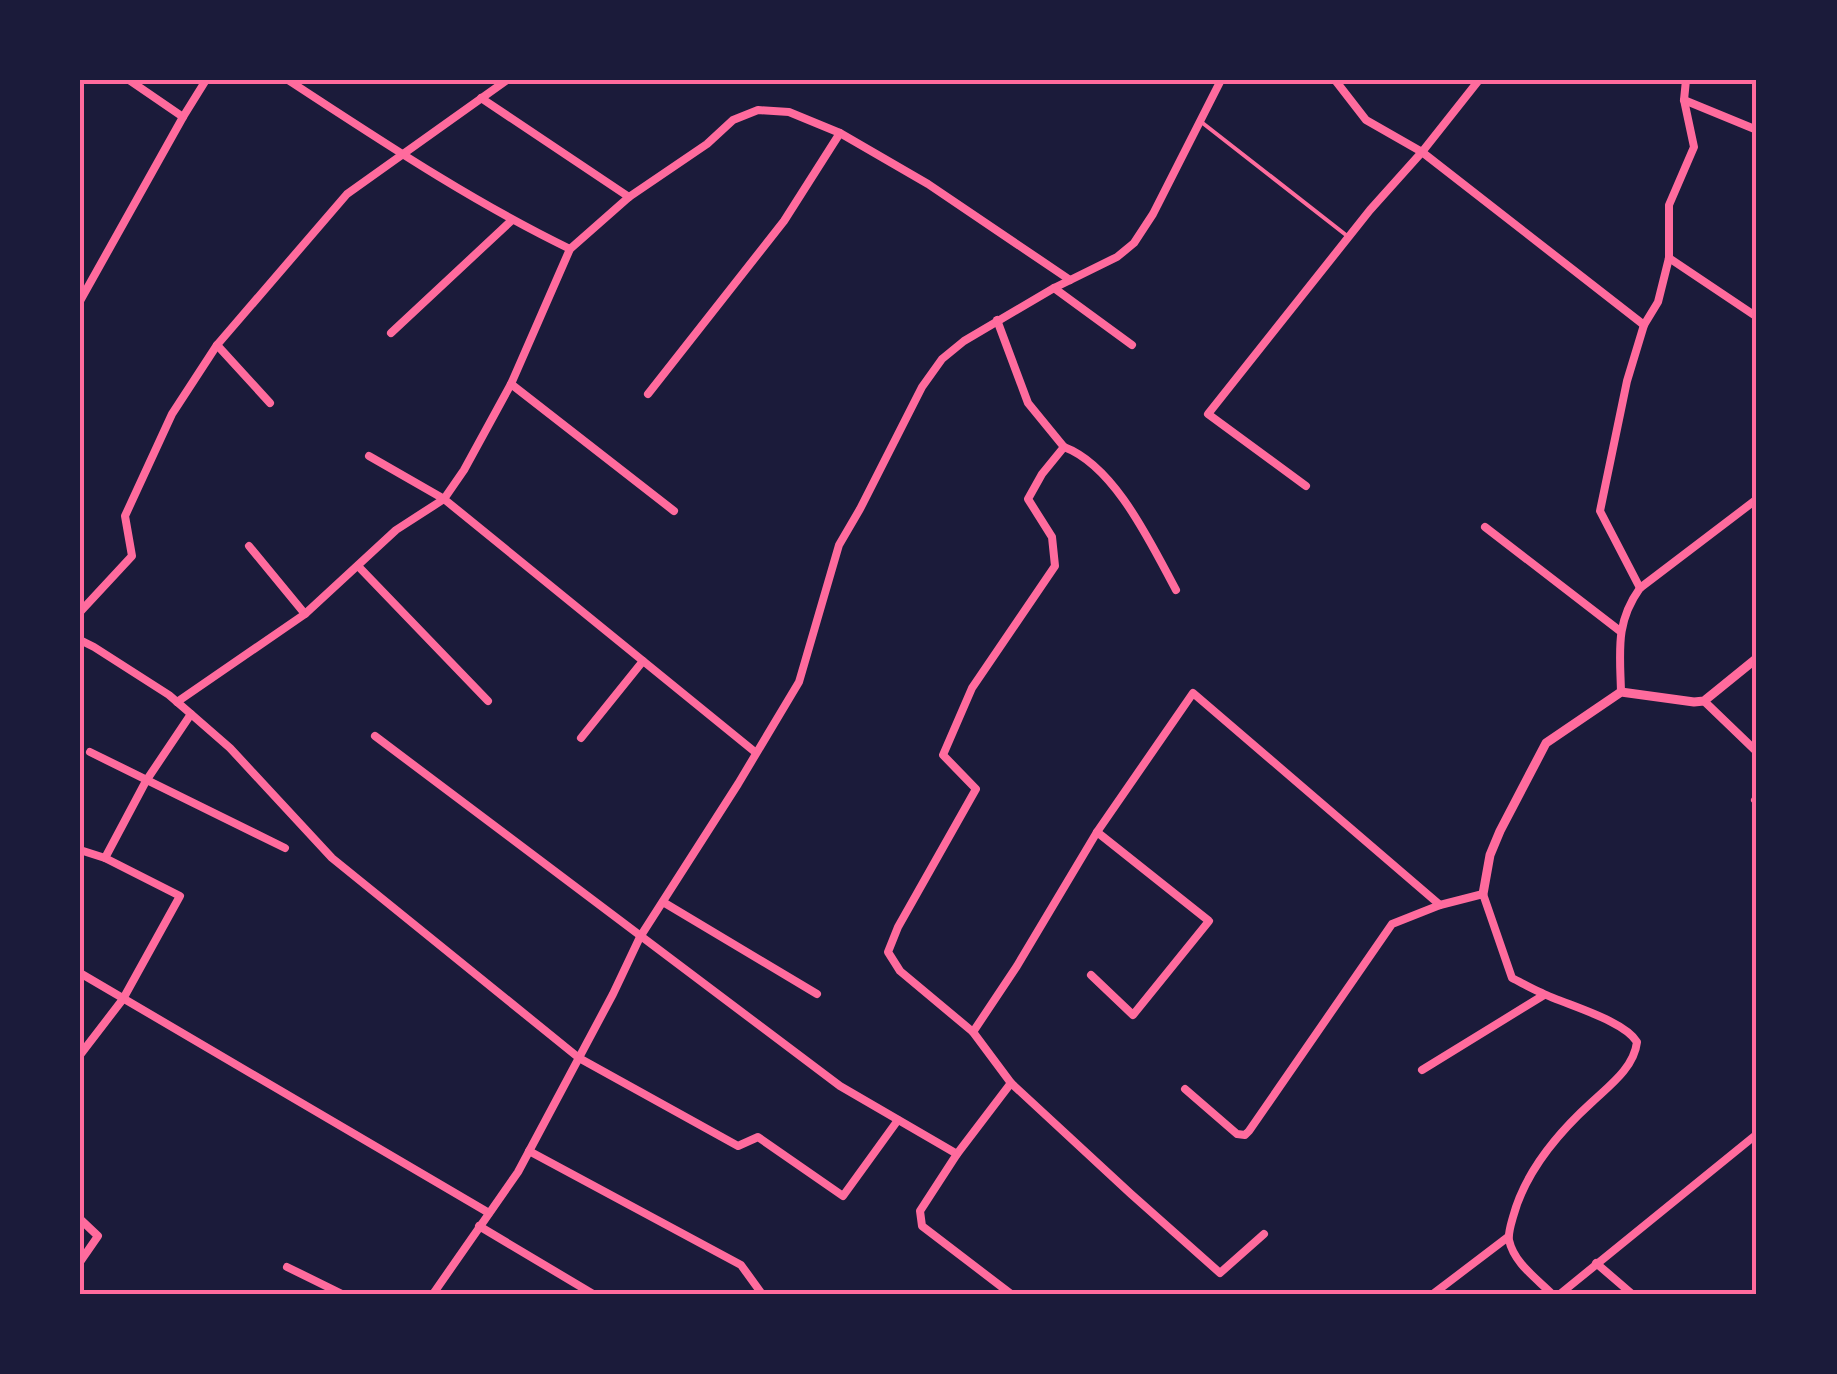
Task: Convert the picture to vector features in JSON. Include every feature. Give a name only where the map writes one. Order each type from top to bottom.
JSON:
[{"type":"street","points":[[129,80],[182,116]]},
{"type":"street","points":[[80,301],[182,116],[206,80]]},
{"type":"street","points":[[288,80],[511,220],[570,249]]},
{"type":"street","points":[[80,612],[132,556],[125,516],[172,414],[216,344],[347,194],[507,80]]},
{"type":"street","points":[[432,1294],[518,1172],[640,938],[799,682],[839,545],[922,386],[942,359],[964,341],[1054,288],[1117,257],[1134,243],[1153,214],[1221,80]]},
{"type":"street","points":[[1335,80],[1366,120],[1422,152],[1644,324]]},
{"type":"street","points":[[1306,486],[1208,414],[1479,80]]},
{"type":"street","points":[[1640,588],[1600,511],[1627,381],[1644,324],[1658,302],[1669,258],[1669,205],[1694,147],[1684,100],[1686,80]]},
{"type":"street","points":[[482,98],[629,197]]},
{"type":"street","points":[[1684,100],[1757,130]]},
{"type":"street","points":[[177,702],[306,614],[396,530],[444,499],[511,384],[570,249],[629,197],[707,144],[732,120],[758,110],[789,112],[840,133],[928,184],[1070,280]]},
{"type":"street","points":[[648,394],[784,221],[840,133]]},
{"type":"street","points":[[392,333],[511,220]]},
{"type":"street","points":[[1669,258],[1757,318]]},
{"type":"street","points":[[1054,288],[1132,344]]},
{"type":"street","points":[[998,320],[1028,403],[1064,447],[1083,454],[1134,512],[1176,590]]},
{"type":"street","points":[[216,344],[270,403]]},
{"type":"street","points":[[511,384],[674,511]]},
{"type":"street","points":[[1064,447],[1028,499],[1052,537],[1055,566],[972,688],[943,755],[976,789],[898,927],[888,952],[900,971],[973,1032],[1011,1082],[1220,1273],[1264,1234]]},
{"type":"street","points":[[369,456],[444,499],[755,752]]},
{"type":"street","points":[[1621,692],[1620,632],[1628,605],[1640,588],[1757,499]]},
{"type":"street","points":[[1484,527],[1620,632]]},
{"type":"street","points":[[249,546],[306,614]]},
{"type":"street","points":[[358,566],[488,700]]},
{"type":"street","points":[[80,640],[177,702],[230,748],[332,858],[579,1058],[738,1146],[758,1137],[842,1196],[898,1120]]},
{"type":"street","points":[[1552,1294],[1518,1261],[1508,1237],[1516,1205],[1527,1178],[1575,1117],[1632,1061],[1637,1042],[1620,1026],[1512,978],[1483,894],[1490,855],[1546,743],[1621,692],[1704,701],[1757,658]]},
{"type":"street","points":[[580,738],[643,661]]},
{"type":"street","points":[[973,1032],[1097,832],[1193,693],[1440,905]]},
{"type":"street","points":[[1704,701],[1757,752]]},
{"type":"street","points":[[105,858],[146,782],[191,714]]},
{"type":"street","points":[[375,736],[840,1086],[957,1154]]},
{"type":"street","points":[[90,752],[285,848]]},
{"type":"street","points":[[1091,975],[1133,1016],[1209,921],[1097,832]]},
{"type":"street","points":[[80,850],[105,858],[180,896],[123,998],[80,1056]]},
{"type":"street","points":[[1185,1090],[1237,1134],[1249,1132],[1392,924],[1440,905],[1483,894]]},
{"type":"street","points":[[663,902],[818,994]]},
{"type":"street","points":[[80,973],[489,1213]]},
{"type":"street","points":[[1422,1070],[1544,994]]},
{"type":"street","points":[[1011,1082],[920,1211],[922,1226],[1011,1294]]},
{"type":"street","points":[[1560,1294],[1757,1134]]},
{"type":"street","points":[[529,1151],[740,1265],[762,1294]]},
{"type":"street","points":[[80,1219],[98,1236],[80,1262]]},
{"type":"street","points":[[479,1226],[593,1294]]},
{"type":"street","points":[[1433,1294],[1508,1237]]},
{"type":"street","points":[[1596,1264],[1632,1294]]},
{"type":"street","points":[[288,1267],[342,1294]]},
{"type":"lane","points":[[1200,121],[1349,237]]}]
